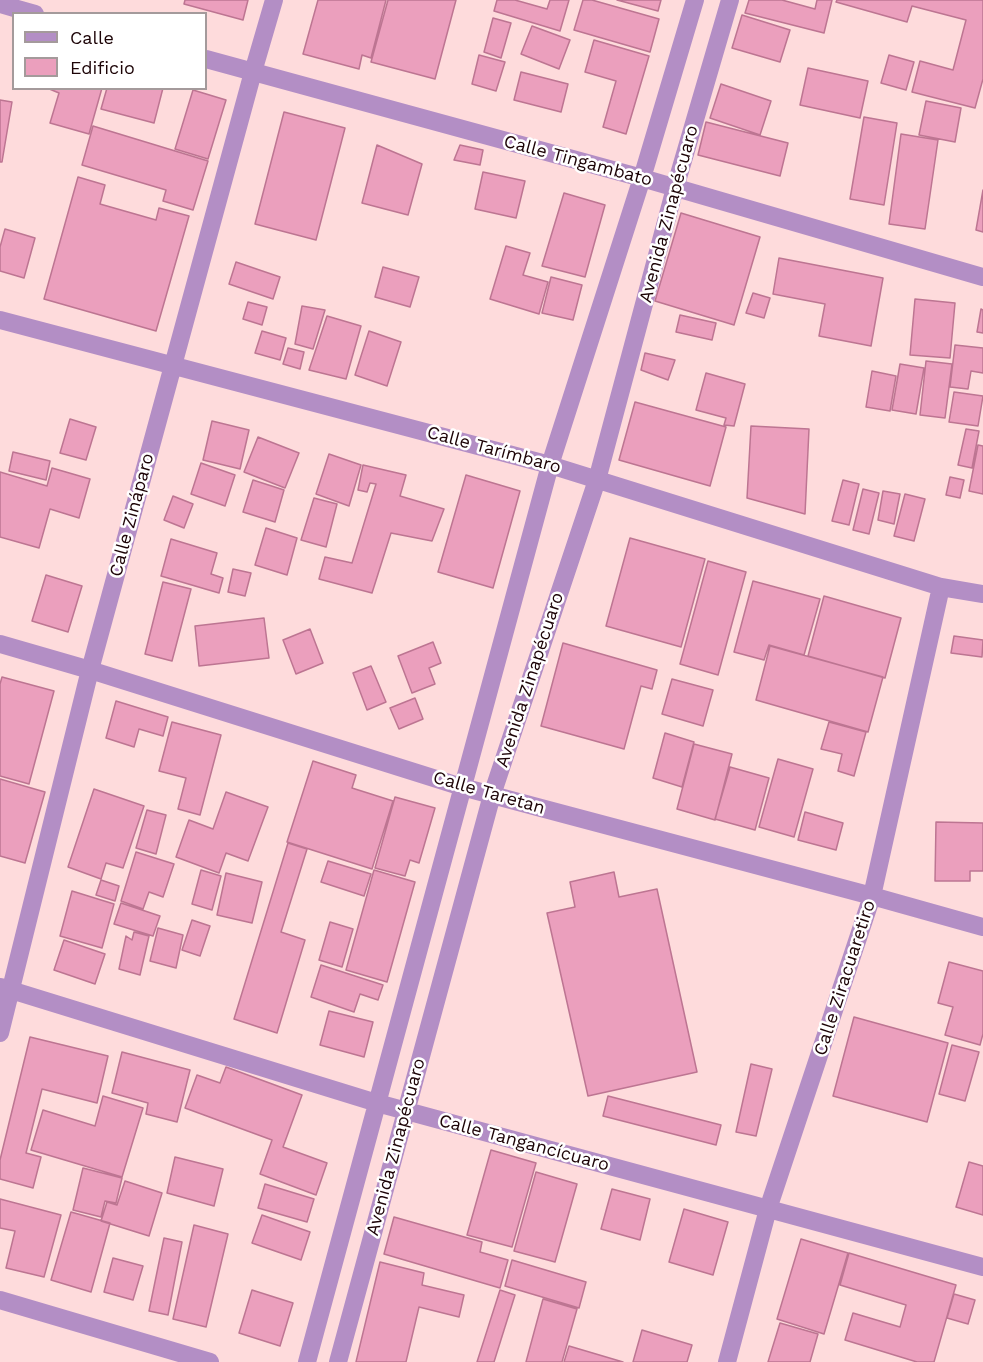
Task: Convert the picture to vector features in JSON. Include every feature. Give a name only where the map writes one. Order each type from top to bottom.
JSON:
[{"type":"street","name":"Calle Zináparo","points":[[0,1033],[5,988],[172,365],[274,0]]},
{"type":"street","name":"Avenida Zinapécuaro","points":[[308,1362],[550,465],[642,178],[695,0]]},
{"type":"street","name":"Avenida Zinapécuaro","points":[[338,1362],[492,795],[597,480],[675,188],[730,0]]},
{"type":"street","points":[[0,4],[28,12]]},
{"type":"street","name":"Calle Tingambato","points":[[207,59],[642,178],[983,277]]},
{"type":"street","name":"Calle Tarímbaro","points":[[0,320],[550,465],[941,588],[983,594]]},
{"type":"street","name":"Calle Ziracuaretiro","points":[[727,1362],[768,1209],[873,896],[941,588]]},
{"type":"street","name":"Calle Taretan","points":[[0,644],[462,787],[983,927]]},
{"type":"street","name":"Calle Tangancícuaro","points":[[5,988],[377,1103],[983,1267]]},
{"type":"street","points":[[0,1300],[210,1362]]},
{"type":"building","points":[[185,0],[248,0],[243,20],[184,4]]},
{"type":"building","points":[[318,0],[386,0],[371,58],[362,55],[359,69],[303,54]]},
{"type":"building","points":[[388,0],[456,0],[435,79],[371,62]]},
{"type":"building","points":[[497,0],[515,0],[547,9],[550,0],[569,0],[560,31],[494,11]]},
{"type":"building","points":[[583,0],[592,0],[659,19],[650,52],[574,30]]},
{"type":"building","points":[[617,0],[661,0],[658,11]]},
{"type":"building","points":[[749,0],[782,0],[815,9],[817,0],[832,0],[824,33],[745,13]]},
{"type":"building","points":[[837,0],[983,0],[983,79],[975,108],[912,92],[920,61],[953,70],[966,20],[912,6],[907,22],[836,2]]},
{"type":"building","points":[[742,15],[790,30],[780,62],[732,48]]},
{"type":"building","points":[[493,18],[511,23],[501,58],[484,52]]},
{"type":"building","points":[[532,26],[570,40],[559,69],[521,54]]},
{"type":"building","points":[[594,40],[649,56],[626,134],[603,127],[616,81],[585,72]]},
{"type":"building","points":[[479,55],[505,62],[496,91],[472,84]]},
{"type":"building","points":[[889,55],[914,62],[906,90],[881,83]]},
{"type":"building","points":[[808,68],[868,81],[860,118],[800,105]]},
{"type":"building","points":[[521,72],[568,84],[561,112],[514,100]]},
{"type":"building","points":[[721,84],[771,101],[760,135],[710,118]]},
{"type":"building","points":[[52,90],[101,90],[89,134],[50,123],[59,93]]},
{"type":"building","points":[[106,90],[162,90],[154,123],[101,109]]},
{"type":"building","points":[[193,90],[226,100],[208,159],[175,149]]},
{"type":"building","points":[[0,100],[12,102],[2,162],[0,162]]},
{"type":"building","points":[[926,101],[961,108],[955,142],[919,135]]},
{"type":"building","points":[[284,112],[345,128],[316,240],[255,224]]},
{"type":"building","points":[[864,117],[897,123],[884,205],[850,199]]},
{"type":"building","points":[[706,122],[788,143],[780,176],[698,155]]},
{"type":"building","points":[[93,126],[208,161],[193,210],[163,201],[166,190],[82,165]]},
{"type":"building","points":[[901,134],[938,140],[925,229],[889,224]]},
{"type":"building","points":[[377,145],[422,164],[408,215],[362,203]]},
{"type":"building","points":[[460,145],[483,150],[480,165],[454,160]]},
{"type":"building","points":[[483,172],[525,181],[516,218],[475,209]]},
{"type":"building","points":[[78,177],[105,185],[100,204],[156,220],[159,208],[189,216],[156,331],[44,299]]},
{"type":"building","points":[[983,190],[983,232],[976,230]]},
{"type":"building","points":[[564,193],[605,205],[585,277],[542,266]]},
{"type":"building","points":[[681,213],[760,237],[734,325],[655,301]]},
{"type":"building","points":[[5,229],[35,238],[24,278],[0,271],[0,247]]},
{"type":"building","points":[[506,246],[530,253],[523,275],[548,282],[539,314],[490,299]]},
{"type":"building","points":[[779,258],[883,278],[871,346],[819,336],[825,304],[773,294]]},
{"type":"building","points":[[236,262],[280,277],[273,299],[229,284]]},
{"type":"building","points":[[383,267],[419,277],[410,307],[375,297]]},
{"type":"building","points":[[551,277],[582,285],[573,320],[542,313]]},
{"type":"building","points":[[753,293],[770,298],[764,318],[746,313]]},
{"type":"building","points":[[915,299],[955,303],[950,358],[910,355]]},
{"type":"building","points":[[248,302],[267,307],[262,325],[243,319]]},
{"type":"building","points":[[302,306],[325,310],[313,349],[295,344]]},
{"type":"building","points":[[981,309],[983,310],[983,333],[977,332]]},
{"type":"building","points":[[680,315],[716,323],[712,340],[676,332]]},
{"type":"building","points":[[327,316],[361,326],[346,379],[309,370]]},
{"type":"building","points":[[262,331],[286,338],[280,360],[255,353]]},
{"type":"building","points":[[369,331],[401,342],[387,386],[355,375]]},
{"type":"building","points":[[955,345],[983,348],[983,373],[971,371],[968,389],[950,387]]},
{"type":"building","points":[[288,348],[304,352],[300,369],[283,364]]},
{"type":"building","points":[[645,353],[675,360],[668,380],[641,370]]},
{"type":"building","points":[[926,361],[952,364],[945,418],[920,415]]},
{"type":"building","points":[[900,364],[924,368],[916,414],[892,410]]},
{"type":"building","points":[[872,371],[896,376],[890,411],[866,407]]},
{"type":"building","points":[[706,373],[745,384],[734,426],[724,425],[726,418],[696,410]]},
{"type":"building","points":[[954,392],[983,396],[978,426],[949,422]]},
{"type":"building","points":[[635,402],[726,427],[710,486],[619,460]]},
{"type":"building","points":[[70,419],[96,427],[86,460],[60,453]]},
{"type":"building","points":[[212,421],[249,430],[240,469],[203,460]]},
{"type":"building","points":[[751,426],[809,429],[805,514],[747,498]]},
{"type":"building","points":[[966,429],[979,431],[972,468],[958,465]]},
{"type":"building","points":[[258,437],[299,453],[285,488],[244,472]]},
{"type":"building","points":[[978,445],[983,446],[983,494],[969,491]]},
{"type":"building","points":[[13,452],[50,461],[46,480],[9,471]]},
{"type":"building","points":[[329,454],[361,465],[349,506],[316,494]]},
{"type":"building","points":[[201,463],[235,475],[225,506],[191,494]]},
{"type":"building","points":[[363,465],[406,475],[400,496],[444,509],[432,541],[391,533],[372,593],[319,579],[325,557],[352,563],[376,484],[370,483],[367,492],[358,490]]},
{"type":"building","points":[[52,468],[90,479],[79,518],[50,509],[39,548],[0,537],[0,472],[47,486]]},
{"type":"building","points":[[466,475],[520,491],[493,588],[438,572]]},
{"type":"building","points":[[950,477],[964,480],[960,498],[946,495]]},
{"type":"building","points":[[253,480],[284,490],[275,522],[243,512]]},
{"type":"building","points":[[843,480],[859,484],[849,525],[832,521]]},
{"type":"building","points":[[863,489],[879,493],[869,534],[853,530]]},
{"type":"building","points":[[883,491],[900,494],[894,524],[878,520]]},
{"type":"building","points":[[905,494],[925,499],[914,541],[894,536]]},
{"type":"building","points":[[173,496],[193,504],[184,528],[164,520]]},
{"type":"building","points":[[314,498],[337,504],[326,547],[301,540]]},
{"type":"building","points":[[266,528],[297,538],[287,575],[255,565]]},
{"type":"building","points":[[630,538],[705,559],[681,647],[606,626]]},
{"type":"building","points":[[171,539],[217,553],[211,574],[223,578],[219,593],[161,576]]},
{"type":"building","points":[[708,561],[746,572],[718,675],[680,664]]},
{"type":"building","points":[[233,569],[251,573],[245,596],[228,592]]},
{"type":"building","points":[[46,575],[82,586],[68,632],[32,621]]},
{"type":"building","points":[[753,581],[820,599],[804,655],[769,645],[764,660],[734,652]]},
{"type":"building","points":[[163,582],[191,589],[172,661],[145,654]]},
{"type":"building","points":[[824,596],[901,618],[885,678],[808,656]]},
{"type":"building","points":[[264,618],[269,658],[199,666],[195,626]]},
{"type":"building","points":[[310,629],[323,663],[296,674],[283,640]]},
{"type":"building","points":[[954,636],[983,640],[982,657],[951,653]]},
{"type":"building","points":[[433,642],[441,663],[429,668],[435,684],[412,693],[398,656]]},
{"type":"building","points":[[563,643],[657,670],[652,689],[641,686],[624,749],[541,726]]},
{"type":"building","points":[[770,646],[883,677],[868,732],[756,700]]},
{"type":"building","points":[[371,666],[386,702],[367,710],[353,673]]},
{"type":"building","points":[[2,677],[54,691],[29,784],[0,776],[0,684]]},
{"type":"building","points":[[672,679],[713,690],[703,726],[662,714]]},
{"type":"building","points":[[415,698],[423,719],[399,729],[390,708]]},
{"type":"building","points":[[116,701],[168,717],[163,736],[139,729],[134,747],[106,738]]},
{"type":"building","points":[[172,722],[221,735],[200,815],[178,809],[186,778],[159,771]]},
{"type":"building","points":[[829,722],[866,732],[854,776],[838,771],[842,754],[821,749]]},
{"type":"building","points":[[665,733],[694,742],[682,787],[653,778]]},
{"type":"building","points":[[694,744],[732,754],[715,820],[677,809]]},
{"type":"building","points":[[778,759],[813,769],[794,837],[759,827]]},
{"type":"building","points":[[313,761],[356,775],[352,788],[393,801],[372,869],[287,842]]},
{"type":"building","points":[[730,767],[769,778],[755,830],[715,819]]},
{"type":"building","points":[[0,779],[45,792],[25,863],[0,856]]},
{"type":"building","points":[[94,789],[144,806],[123,868],[106,863],[101,879],[68,867]]},
{"type":"building","points":[[226,792],[268,807],[248,861],[226,853],[219,873],[176,857],[189,820],[213,829]]},
{"type":"building","points":[[395,797],[435,808],[419,863],[410,860],[405,876],[375,868]]},
{"type":"building","points":[[147,810],[166,815],[156,854],[136,848]]},
{"type":"building","points":[[805,812],[843,823],[836,850],[798,840]]},
{"type":"building","points":[[936,822],[983,823],[983,871],[970,871],[970,881],[935,881]]},
{"type":"building","points":[[288,843],[307,849],[281,932],[305,940],[277,1033],[234,1019]]},
{"type":"building","points":[[136,852],[174,864],[163,897],[149,892],[143,909],[121,901]]},
{"type":"building","points":[[328,861],[371,874],[364,896],[321,882]]},
{"type":"building","points":[[201,870],[221,876],[212,910],[192,904]]},
{"type":"building","points":[[374,870],[415,882],[387,982],[346,970]]},
{"type":"building","points":[[614,872],[619,897],[657,889],[697,1072],[588,1096],[547,913],[575,907],[570,882]]},
{"type":"building","points":[[226,873],[262,882],[252,923],[217,915]]},
{"type":"building","points":[[101,880],[119,886],[115,901],[96,895]]},
{"type":"building","points":[[72,891],[114,904],[102,948],[60,936]]},
{"type":"building","points":[[121,903],[160,916],[153,936],[114,924]]},
{"type":"building","points":[[192,920],[210,926],[200,956],[182,950]]},
{"type":"building","points":[[330,922],[353,929],[342,967],[319,960]]},
{"type":"building","points":[[158,928],[183,935],[176,968],[150,961]]},
{"type":"building","points":[[134,932],[149,936],[140,975],[119,969],[126,936],[132,940]]},
{"type":"building","points":[[64,940],[105,954],[95,984],[54,970]]},
{"type":"building","points":[[949,962],[983,971],[983,1034],[980,1045],[945,1035],[953,1007],[938,1003]]},
{"type":"building","points":[[321,965],[383,985],[378,1000],[360,994],[354,1012],[311,997]]},
{"type":"building","points":[[329,1011],[373,1022],[364,1057],[320,1045]]},
{"type":"building","points":[[854,1017],[948,1043],[927,1122],[833,1096]]},
{"type":"building","points":[[30,1037],[108,1056],[97,1103],[42,1089],[26,1153],[41,1157],[33,1188],[0,1179],[0,1160]]},
{"type":"building","points":[[952,1045],[979,1052],[965,1101],[939,1094]]},
{"type":"building","points":[[122,1052],[190,1070],[177,1122],[146,1114],[148,1103],[112,1093]]},
{"type":"building","points":[[751,1064],[772,1069],[756,1136],[736,1132]]},
{"type":"building","points":[[226,1067],[302,1095],[283,1147],[327,1163],[316,1195],[260,1174],[272,1140],[185,1108],[197,1075],[220,1083]]},
{"type":"building","points":[[103,1096],[143,1108],[122,1177],[31,1150],[43,1110],[95,1126]]},
{"type":"building","points":[[608,1096],[721,1125],[716,1145],[603,1116]]},
{"type":"building","points":[[491,1150],[536,1163],[512,1247],[467,1235]]},
{"type":"building","points":[[175,1157],[223,1169],[214,1206],[167,1193]]},
{"type":"building","points":[[969,1162],[983,1166],[983,1215],[956,1207]]},
{"type":"building","points":[[83,1168],[122,1178],[116,1203],[105,1201],[101,1217],[73,1210]]},
{"type":"building","points":[[536,1172],[577,1184],[555,1262],[514,1251]]},
{"type":"building","points":[[125,1181],[162,1193],[149,1236],[101,1221],[107,1202],[117,1205]]},
{"type":"building","points":[[265,1184],[314,1199],[307,1222],[258,1208]]},
{"type":"building","points":[[612,1189],[650,1199],[640,1240],[601,1229]]},
{"type":"building","points":[[0,1199],[61,1215],[44,1277],[6,1268],[15,1231],[0,1228]]},
{"type":"building","points":[[684,1209],[728,1222],[713,1275],[669,1262]]},
{"type":"building","points":[[71,1212],[110,1223],[91,1292],[51,1280]]},
{"type":"building","points":[[262,1215],[310,1232],[301,1260],[252,1243]]},
{"type":"building","points":[[394,1217],[482,1242],[480,1252],[508,1260],[500,1288],[384,1254]]},
{"type":"building","points":[[194,1225],[228,1234],[206,1327],[173,1319]]},
{"type":"building","points":[[164,1238],[182,1242],[168,1315],[149,1311]]},
{"type":"building","points":[[801,1239],[848,1253],[824,1334],[777,1319]]},
{"type":"building","points":[[849,1253],[956,1285],[934,1362],[917,1362],[845,1340],[853,1313],[900,1327],[906,1305],[840,1285]]},
{"type":"building","points":[[113,1258],[143,1266],[133,1300],[104,1292]]},
{"type":"building","points":[[512,1260],[586,1282],[579,1308],[505,1286]]},
{"type":"building","points":[[380,1262],[424,1273],[422,1285],[464,1295],[459,1317],[419,1307],[406,1362],[356,1362]]},
{"type":"building","points":[[252,1290],[293,1303],[280,1346],[239,1333]]},
{"type":"building","points":[[500,1290],[515,1295],[494,1362],[477,1362]]},
{"type":"building","points":[[954,1294],[975,1300],[968,1324],[947,1318]]},
{"type":"building","points":[[543,1299],[577,1309],[562,1362],[526,1362]]},
{"type":"building","points":[[780,1323],[818,1334],[810,1362],[768,1362]]},
{"type":"building","points":[[642,1330],[692,1345],[687,1362],[633,1362]]},
{"type":"building","points":[[569,1346],[623,1362],[564,1362]]}]
